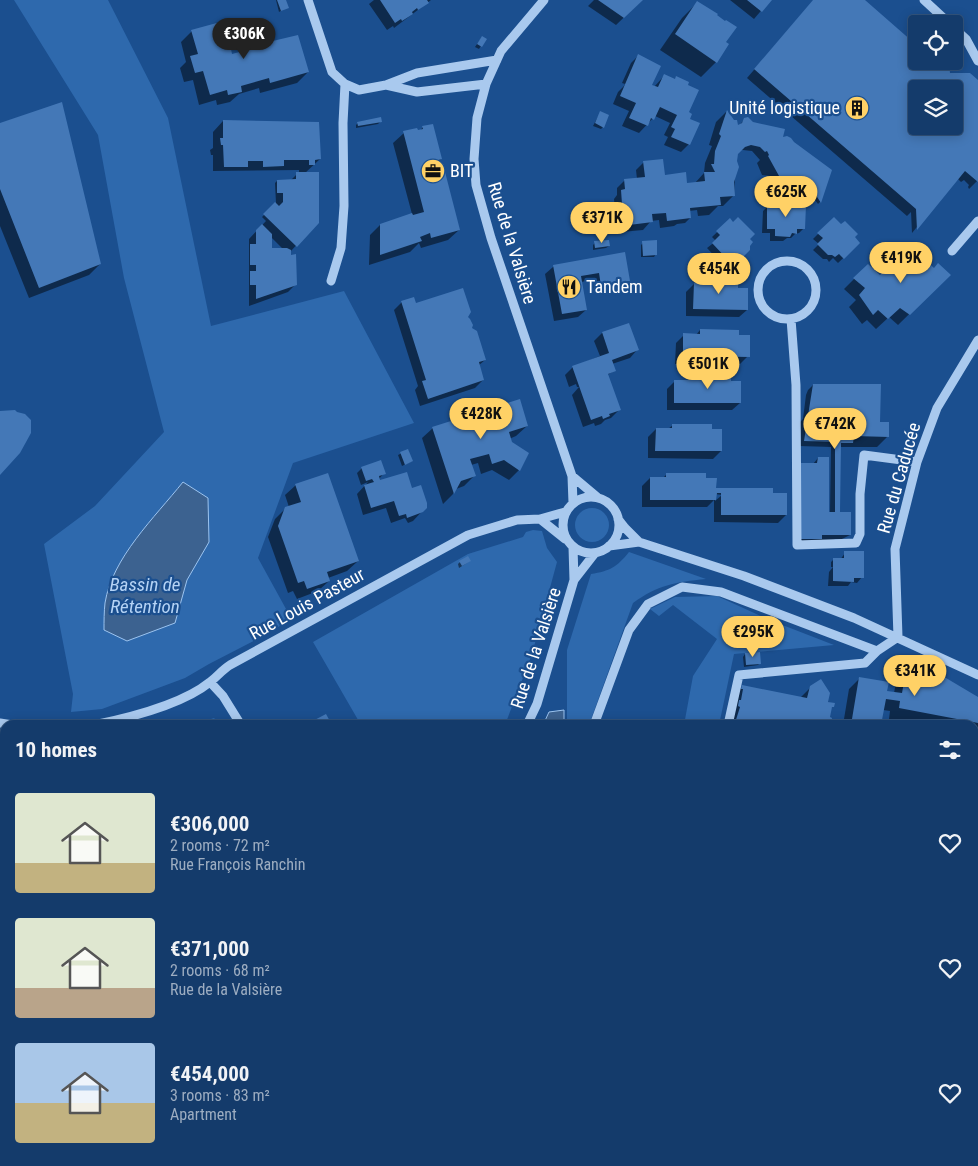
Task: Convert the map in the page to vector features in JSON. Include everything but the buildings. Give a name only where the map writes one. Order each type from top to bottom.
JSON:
[{"type":"street","points":[[308,0],[332,72],[345,84],[359,90],[386,85],[417,72],[497,60]]},
{"type":"street","name":"Rue de la Valsière","points":[[544,0],[508,43],[497,60],[486,84],[477,118],[474,159],[476,185],[491,238],[572,476],[573,503]]},
{"type":"street","points":[[924,0],[940,15]]},
{"type":"street","points":[[963,36],[978,60]]},
{"type":"street","points":[[331,281],[341,248],[344,206],[343,123],[345,84]]},
{"type":"street","points":[[386,85],[417,92],[486,84]]},
{"type":"street","points":[[952,251],[978,221]]},
{"type":"street","points":[[786,260],[802,265],[813,277],[816,286],[813,304],[807,311],[791,319],[782,319],[766,311],[758,295],[757,286],[760,277],[770,265],[778,261],[786,260]]},
{"type":"street","points":[[791,319],[796,385],[797,545],[856,544],[860,534],[860,494],[864,455],[916,462]]},
{"type":"street","name":"Rue du Caducée","points":[[898,637],[895,549],[916,462],[937,408],[978,340]]},
{"type":"street","points":[[572,476],[596,497],[611,505],[618,519],[639,542]]},
{"type":"street","points":[[570,544],[562,527],[565,512],[573,503],[588,497],[596,497]]},
{"type":"street","name":"Rue Louis Pasteur","points":[[116,720],[134,716],[178,699],[210,682],[220,671],[230,665],[468,535],[517,520],[540,519],[565,512]]},
{"type":"street","points":[[540,519],[570,544],[587,553],[595,552],[608,546],[639,542],[744,576],[854,618],[978,675]]},
{"type":"street","points":[[608,546],[617,534],[618,519]]},
{"type":"street","name":"Rue de la Valsière","points":[[570,544],[574,580]]},
{"type":"street","name":"Rue de la Valsière","points":[[529,720],[537,704],[574,580],[595,552]]},
{"type":"street","points":[[596,720],[629,630],[648,604],[682,587],[721,592],[877,651]]},
{"type":"street","points":[[729,720],[739,675],[864,663],[877,651],[898,637]]},
{"type":"street","points":[[210,682],[223,696],[238,720]]},
{"type":"shaded area","points":[[14,0],[108,0],[168,118],[211,326],[344,291],[414,423],[293,463],[258,558],[291,618],[271,632],[185,678],[102,709],[71,712],[73,694],[44,544],[95,506],[164,432],[124,278],[98,135]]},
{"type":"shaded area","points":[[592,508],[604,513],[609,525],[604,537],[592,542],[580,537],[575,525],[580,513]]},
{"type":"shaded area","points":[[533,530],[542,531],[547,548],[557,562],[532,654],[507,720],[358,720],[313,642],[468,554],[523,537],[526,532]]},
{"type":"shaded area","points":[[629,552],[706,579],[667,585],[633,603],[591,720],[567,720],[567,650],[591,574],[613,568]]},
{"type":"shaded area","points":[[717,596],[767,619],[834,645],[734,654],[720,720],[685,720],[693,676],[717,639],[673,605],[659,616],[650,609],[675,597]]},
{"type":"water","name":"Bassin de Rétention","points":[[183,482],[208,498],[209,542],[187,580],[175,623],[127,641],[104,630],[105,603],[109,586],[125,554]]},
{"type":"water","points":[[564,710],[564,720],[545,720],[549,712]]},
{"type":"place","name":"Unité logistique","points":[[857,108]]},
{"type":"place","name":"BIT","points":[[433,171]]},
{"type":"place","name":"Tandem","points":[[569,287]]}]
